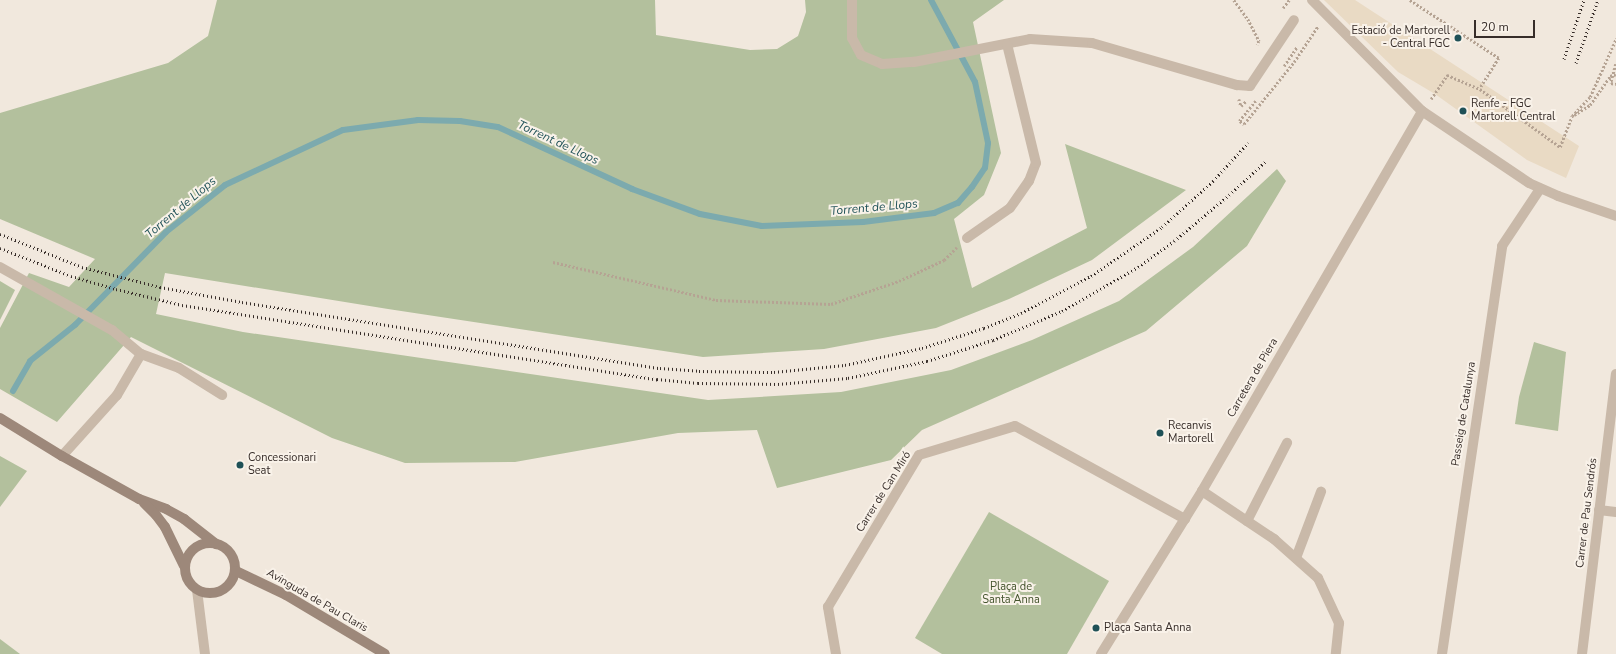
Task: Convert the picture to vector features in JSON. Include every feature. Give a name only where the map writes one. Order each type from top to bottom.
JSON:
[{"type":"main road","points":[[0,418],[62,456],[139,499],[166,509],[184,519],[216,544]]},
{"type":"main road","points":[[139,499],[156,515],[165,527],[184,566],[186,576],[197,590],[204,592],[219,590],[233,579],[236,571],[230,553],[224,547],[208,543],[199,545],[192,551],[184,566]]},
{"type":"main road","name":"Avinguda de Pau Claris","points":[[236,571],[286,595],[385,654]]},
{"type":"street","points":[[852,0],[852,38],[861,55],[882,64],[914,62],[1030,40],[1092,43],[1237,85],[1250,86],[1294,20]]},
{"type":"street","points":[[1312,0],[1422,111],[1540,189],[1616,216]]},
{"type":"street","points":[[968,238],[1010,208],[1029,181],[1036,163],[1007,44]]},
{"type":"street","name":"Carretera de Piera","points":[[1101,654],[1202,491],[1422,111]]},
{"type":"street","name":"Passeig de Catalunya","points":[[1442,654],[1502,246],[1540,189]]},
{"type":"street","points":[[0,267],[112,330],[141,354],[179,368],[222,395]]},
{"type":"street","points":[[62,456],[117,395],[141,354]]},
{"type":"street","name":"Carrer de Pau Sendrós","points":[[1582,654],[1616,374]]},
{"type":"street","name":"Carrer de Can Miró","points":[[836,654],[828,607],[919,455],[1015,426],[1185,519]]},
{"type":"street","points":[[1247,521],[1287,443]]},
{"type":"street","points":[[1202,491],[1274,539],[1318,578],[1339,623],[1336,654]]},
{"type":"street","points":[[1296,558],[1321,492]]},
{"type":"street","points":[[1600,510],[1616,512]]},
{"type":"street","points":[[197,590],[205,654]]},
{"type":"path","points":[[1234,0],[1248,19],[1259,41],[1255,48]]},
{"type":"path","points":[[1410,0],[1499,58],[1480,89]]},
{"type":"path","points":[[1422,111],[1448,75],[1480,89],[1560,147],[1572,116],[1590,97],[1616,39]]},
{"type":"path","points":[[1616,64],[1611,83],[1616,84]]},
{"type":"path","points":[[1572,116],[1590,105],[1610,76],[1616,74]]},
{"type":"path","points":[[553,262],[716,300],[830,304],[899,281],[944,260],[968,238]]},
{"type":"green space","points":[[217,0],[655,0],[656,35],[750,50],[777,49],[798,36],[806,12],[805,0],[1004,0],[973,22],[1001,153],[984,195],[954,219],[972,288],[1087,228],[1065,144],[1186,190],[1092,260],[1009,299],[936,328],[824,349],[703,357],[165,273],[156,314],[243,332],[708,400],[841,392],[951,370],[1032,340],[1119,301],[1193,247],[1277,169],[1286,181],[1247,246],[1146,331],[922,430],[891,460],[777,488],[757,430],[678,433],[515,462],[405,463],[332,438],[131,337],[57,422],[0,389],[0,328],[29,273],[69,287],[95,259],[0,219],[0,113],[168,63],[208,36]]},
{"type":"green space","points":[[0,281],[15,290],[0,320]]},
{"type":"green space","points":[[1534,342],[1566,352],[1558,431],[1515,424],[1519,397]]},
{"type":"green space","points":[[0,456],[27,471],[0,507]]},
{"type":"green space","name":"Plaça de Santa Anna","points":[[989,512],[1109,581],[1067,654],[942,654],[915,638]]},
{"type":"green space","points":[[0,639],[20,654],[0,654]]},
{"type":"shaded area","points":[[1324,0],[1355,0],[1579,146],[1566,178],[1527,160],[1435,94],[1398,72]]},
{"type":"waterway","name":"Torrent de Llops","points":[[13,391],[30,361],[75,325],[166,232],[225,185],[343,130],[418,120],[460,121],[498,127],[632,189],[700,214],[762,226],[863,222],[934,213],[958,203],[972,187],[985,168],[988,143],[975,82],[931,0]]},
{"type":"railway","points":[[1564,59],[1584,0]]},
{"type":"railway","points":[[1576,63],[1598,0]]},
{"type":"railway","points":[[0,234],[82,267],[160,287],[242,302],[660,368],[699,371],[774,372],[845,365],[922,348],[984,328],[1021,313],[1091,276],[1162,227],[1213,181],[1248,143]]},
{"type":"railway","points":[[0,248],[71,276],[116,289],[182,305],[657,379],[698,383],[778,384],[848,378],[927,361],[993,340],[1062,311],[1138,267],[1174,241],[1229,195],[1266,161]]},
{"type":"place","name":"Estació de Martorell - Central FGC","points":[[1458,38]]},
{"type":"place","name":"Renfe - FGC Martorell Central","points":[[1463,111]]},
{"type":"place","name":"Recanvis Martorell","points":[[1160,433]]},
{"type":"place","name":"Concessionari Seat","points":[[240,465]]},
{"type":"place","name":"Plaça Santa Anna","points":[[1096,628]]}]
